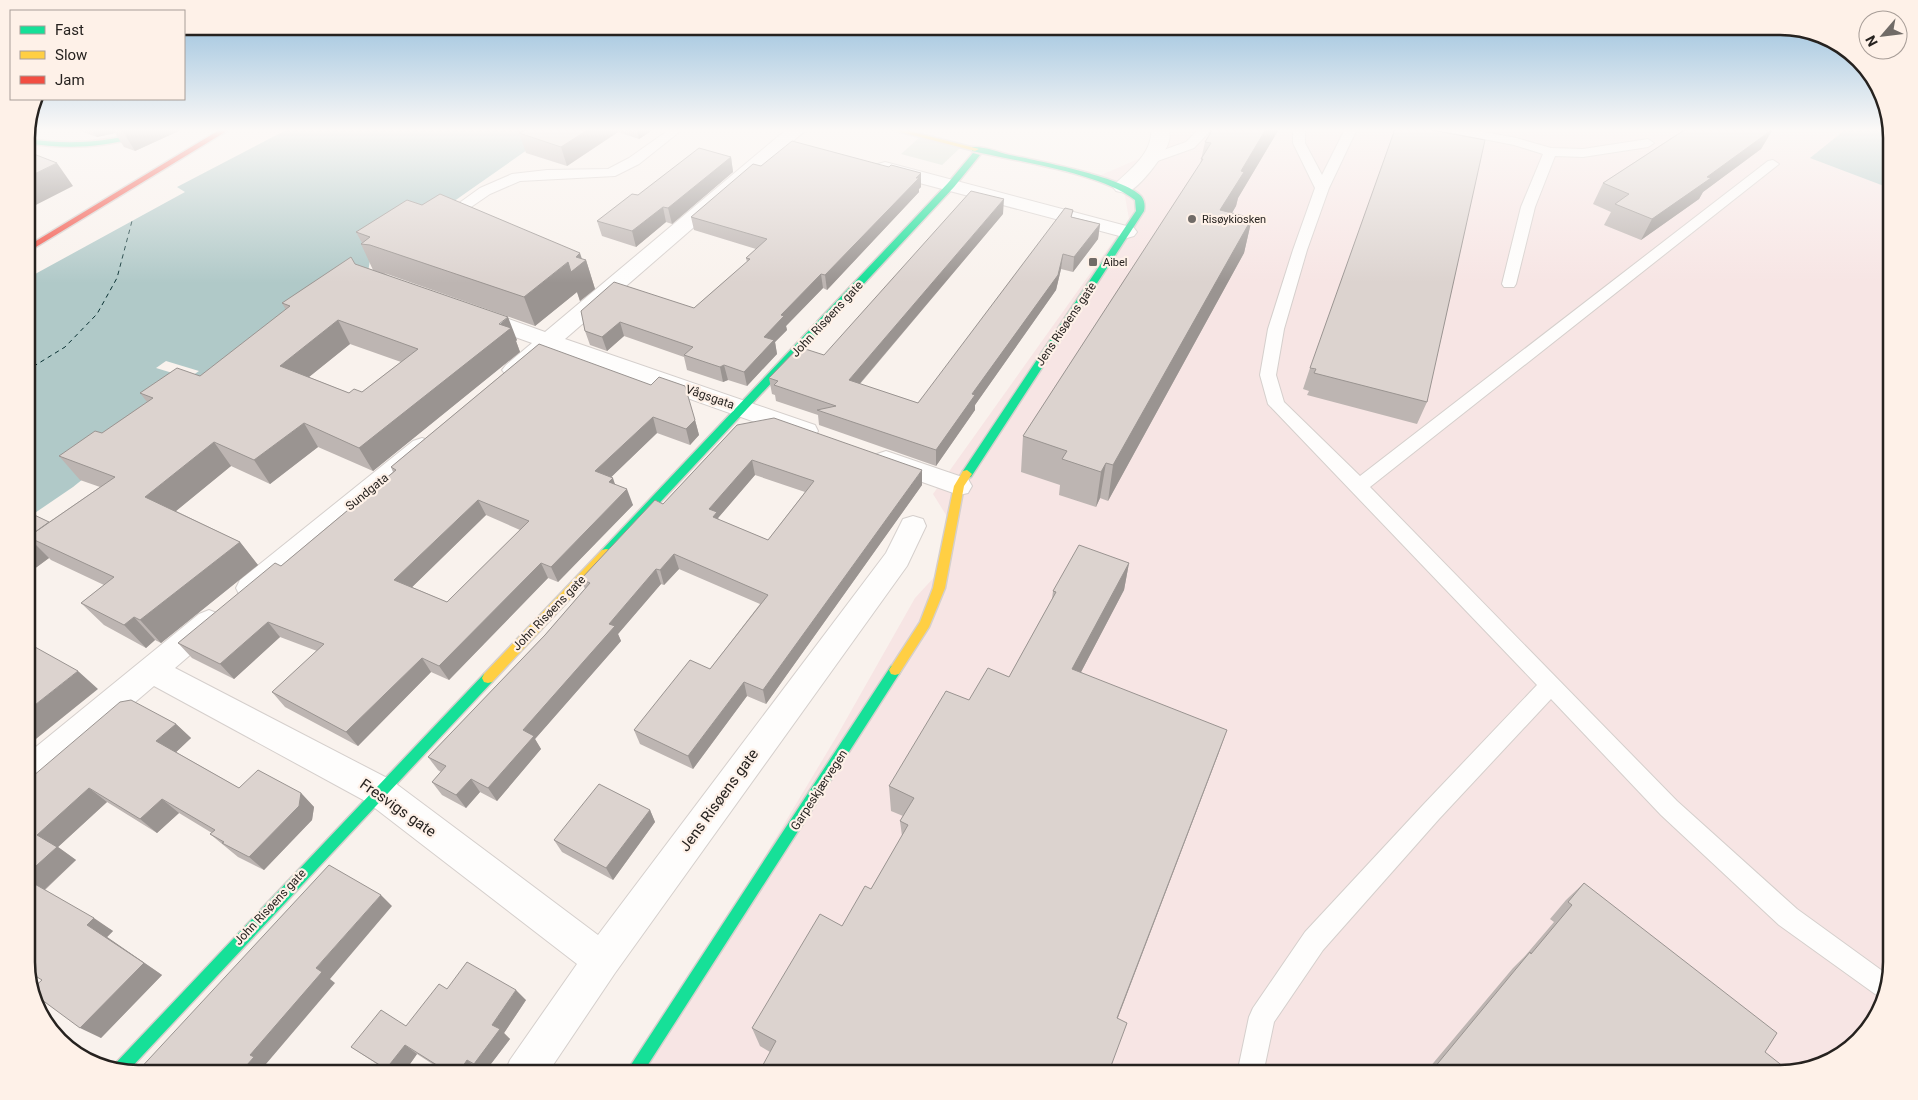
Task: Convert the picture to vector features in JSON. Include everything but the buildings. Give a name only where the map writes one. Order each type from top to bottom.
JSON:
[{"type":"main road","points":[[35,246],[142,180]]},
{"type":"main road","name":"John Risøens gate","points":[[124,1064],[379,791],[743,409],[955,180]]},
{"type":"main road","name":"Jens Risøens gate","points":[[959,486],[1127,232],[1141,206],[1138,197],[1123,187],[1102,180]]},
{"type":"main road","name":"Garpeskjærvegen","points":[[639,1065],[925,624],[938,588],[959,486]]},
{"type":"street","points":[[498,384],[743,180]]},
{"type":"street","points":[[933,180],[1127,232]]},
{"type":"street","points":[[1123,187],[1129,180]]},
{"type":"street","name":"Vågsgata","points":[[460,309],[823,437]]},
{"type":"street","name":"Sundgata","points":[[35,767],[440,432]]},
{"type":"street","points":[[869,454],[959,486]]},
{"type":"street","name":"Jens Risøens gate","points":[[530,1065],[602,960],[896,559],[913,526]]},
{"type":"street","name":"Fresvigs gate","points":[[151,670],[379,791],[602,960]]},
{"type":"lane","points":[[432,227],[485,190],[509,180]]},
{"type":"lane","points":[[1318,180],[1322,188]]},
{"type":"lane","points":[[1326,180],[1300,250],[1276,329],[1268,375],[1276,404],[1359,486],[1669,808],[1788,917],[1880,984]]},
{"type":"lane","points":[[1509,284],[1528,207],[1539,180]]},
{"type":"lane","points":[[1359,486],[1752,180]]},
{"type":"lane","points":[[1252,1065],[1262,1017],[1314,941],[1431,812],[1551,685]]},
{"type":"shaded area","points":[[1099,180],[1883,180],[1883,962],[1879,989],[1869,1014],[1862,1025],[1843,1044],[1832,1051],[1807,1061],[1780,1065],[639,1065],[838,734],[915,598],[938,573],[951,523],[933,494],[1129,219],[1124,191]]},
{"type":"water","points":[[190,180],[484,180],[370,260],[368,272],[345,269],[73,487],[35,513],[35,274],[185,192],[177,187]]},
{"type":"water","points":[[1869,180],[1883,180],[1883,186]]},
{"type":"pier","points":[[166,361],[199,371],[189,378],[156,368]]},
{"type":"ferry route","points":[[35,365],[65,347],[97,314],[117,278],[132,221]]},
{"type":"traffic: fast","points":[[606,553],[955,180]]},
{"type":"traffic: fast","points":[[967,474],[1140,211],[1140,201],[1137,197],[1127,190],[1101,180]]},
{"type":"traffic: fast","points":[[639,1065],[895,670]]},
{"type":"traffic: fast","points":[[124,1064],[488,678]]},
{"type":"traffic: slow","points":[[895,670],[925,624],[939,588],[959,486],[967,474]]},
{"type":"traffic: slow","points":[[488,678],[606,553]]},
{"type":"traffic: jam","points":[[35,246],[142,180]]},
{"type":"place","name":"Risøykiosken","points":[[1192,219]]},
{"type":"place","name":"Aibel","points":[[1093,262]]}]
